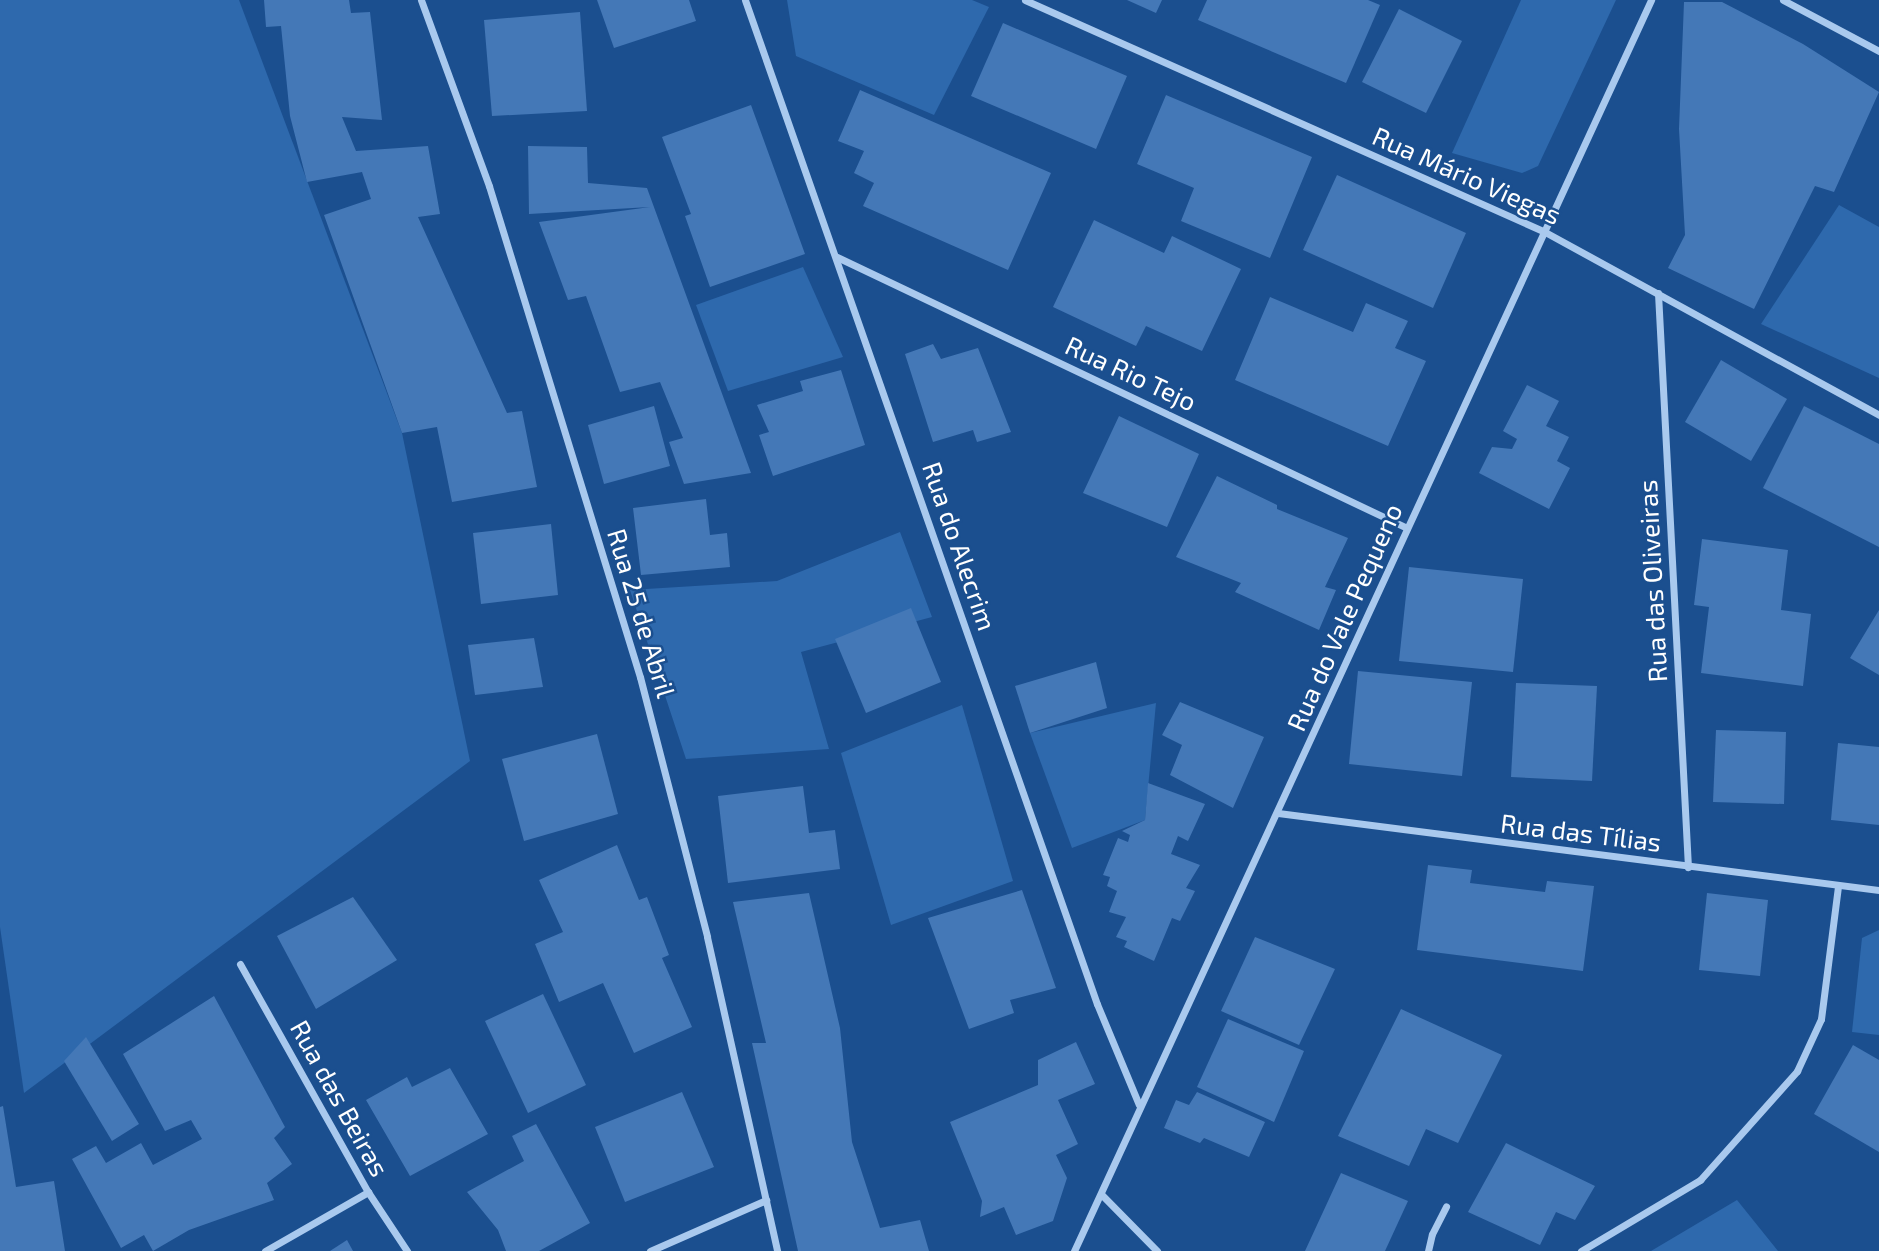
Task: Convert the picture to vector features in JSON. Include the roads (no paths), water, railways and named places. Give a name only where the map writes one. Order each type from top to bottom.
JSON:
[{"type":"street","name":"Rua 25 de Abril","points":[[421,0],[489,186],[640,677],[707,937],[777,1251]]},
{"type":"street","name":"Rua do Alecrim","points":[[745,0],[1097,1004],[1139,1105]]},
{"type":"street","name":"Rua Mário Viegas","points":[[1025,0],[1545,232],[1879,415]]},
{"type":"street","name":"Rua do Vale Pequeno","points":[[1074,1251],[1139,1105],[1278,813],[1651,0]]},
{"type":"street","points":[[1783,0],[1879,51]]},
{"type":"street","name":"Rua Rio Tejo","points":[[837,257],[1407,527]]},
{"type":"street","name":"Rua das Oliveiras","points":[[1658,293],[1688,867]]},
{"type":"street","name":"Rua das Tílias","points":[[1278,813],[1879,890]]},
{"type":"street","points":[[1581,1251],[1700,1180],[1797,1071],[1821,1019],[1838,886]]},
{"type":"street","name":"Rua das Beiras","points":[[240,964],[368,1192],[407,1251]]},
{"type":"street","points":[[265,1251],[368,1192]]},
{"type":"street","points":[[1101,1194],[1157,1251]]},
{"type":"street","points":[[650,1251],[766,1200]]},
{"type":"street","points":[[1428,1251],[1446,1206]]}]
